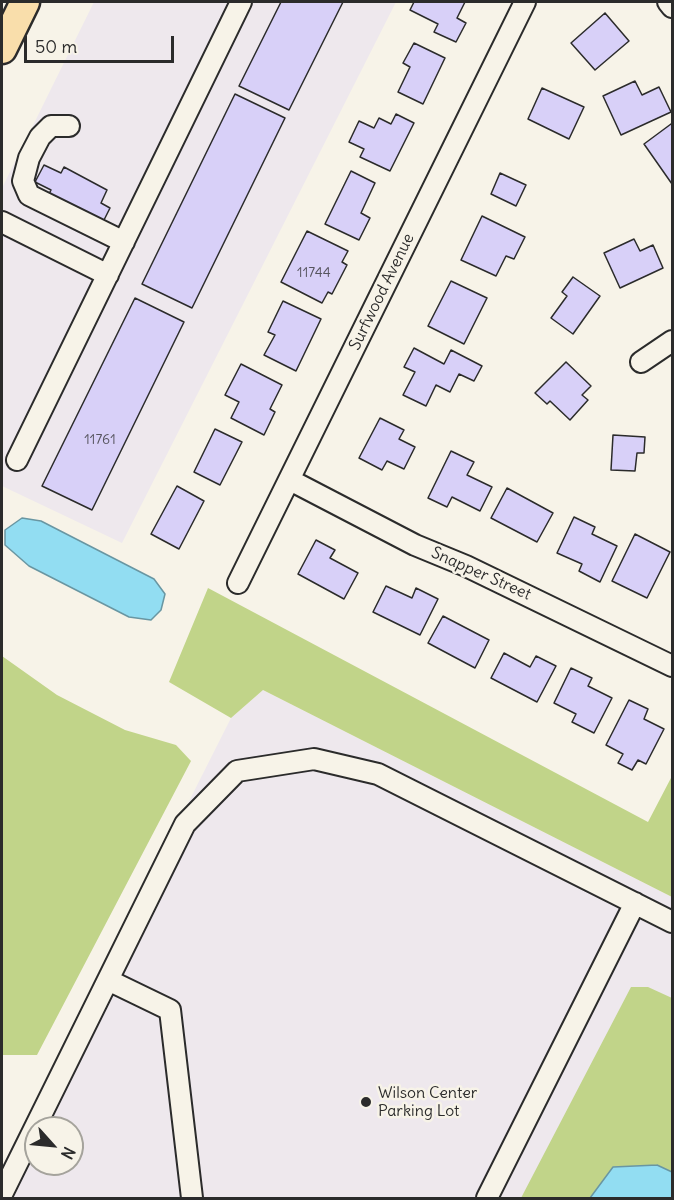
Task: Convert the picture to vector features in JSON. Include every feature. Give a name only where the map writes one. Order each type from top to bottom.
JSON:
[{"type":"highway","points":[[2,49],[25,2]]},
{"type":"street","points":[[17,460],[241,2]]},
{"type":"street","name":"Surfwood Avenue","points":[[238,583],[525,2]]},
{"type":"street","points":[[668,2],[672,7]]},
{"type":"street","points":[[69,126],[51,126],[40,136],[29,158],[23,181],[26,188],[30,195],[45,204],[124,242]]},
{"type":"street","points":[[2,222],[108,275]]},
{"type":"street","points":[[641,362],[672,341]]},
{"type":"street","name":"Snapper Street","points":[[290,480],[415,545],[466,566],[672,666]]},
{"type":"street","points":[[2,1194],[185,824],[237,771],[314,759],[378,774],[672,922]]},
{"type":"street","points":[[487,1198],[635,903]]},
{"type":"street","points":[[108,980],[171,1010],[192,1198]]},
{"type":"shaded area","points":[[94,2],[396,2],[122,543],[2,486],[2,188]]},
{"type":"shaded area","points":[[263,690],[672,897],[672,1198],[2,1198],[2,1172],[24,1128],[24,1176],[84,1176],[84,1116],[30,1116],[231,718]]},
{"type":"green space","points":[[208,588],[648,822],[672,776],[672,897],[263,690],[231,718],[169,682]]},
{"type":"green space","points":[[2,656],[57,695],[125,730],[176,745],[191,761],[37,1055],[2,1055]]},
{"type":"green space","points":[[631,987],[648,987],[672,998],[672,1172],[657,1165],[613,1167],[590,1198],[521,1198]]},
{"type":"water","points":[[22,518],[41,521],[154,579],[165,594],[161,610],[151,620],[129,617],[29,566],[5,545],[5,530]]},
{"type":"water","points":[[657,1165],[672,1172],[672,1198],[590,1198],[613,1167]]},
{"type":"building","points":[[281,2],[343,2],[289,110],[239,86]]},
{"type":"building","points":[[414,2],[465,2],[457,18],[466,23],[456,42],[434,32],[438,24],[410,10]]},
{"type":"building","points":[[605,13],[629,41],[595,70],[571,43]]},
{"type":"building","points":[[414,43],[445,58],[423,104],[398,92],[410,67],[403,63]]},
{"type":"building","points":[[635,81],[642,95],[659,87],[671,112],[621,135],[603,96]]},
{"type":"building","points":[[542,88],[584,107],[569,139],[528,119]]},
{"type":"building","points":[[235,94],[285,118],[192,308],[142,284]]},
{"type":"building","points":[[396,114],[414,123],[390,171],[360,157],[364,149],[349,142],[359,121],[374,128],[379,118],[391,124]]},
{"type":"building","points":[[672,125],[672,184],[644,144]]},
{"type":"building","points":[[44,165],[61,173],[64,167],[107,190],[101,203],[110,208],[102,224],[48,196],[51,190],[35,182]]},
{"type":"building","points":[[351,171],[375,183],[361,213],[370,218],[359,240],[325,224]]},
{"type":"building","points":[[500,173],[526,185],[516,206],[491,194]]},
{"type":"building","points":[[482,216],[525,237],[514,259],[506,256],[496,276],[461,260]]},
{"type":"building","points":[[307,231],[348,251],[342,262],[347,265],[332,294],[328,292],[322,303],[281,282]]},
{"type":"building","points":[[634,239],[640,251],[653,245],[663,268],[620,288],[604,253]]},
{"type":"building","points":[[573,277],[600,296],[573,334],[551,318],[567,296],[562,292]]},
{"type":"building","points":[[451,281],[487,298],[464,344],[428,326]]},
{"type":"building","points":[[135,298],[184,322],[92,510],[42,486]]},
{"type":"building","points":[[283,301],[321,319],[296,371],[264,355],[275,335],[268,332]]},
{"type":"building","points":[[414,348],[444,364],[451,350],[482,366],[474,381],[459,374],[450,392],[436,385],[426,406],[403,395],[415,372],[404,367]]},
{"type":"building","points":[[566,362],[591,386],[582,395],[588,400],[570,420],[550,401],[547,404],[535,393]]},
{"type":"building","points":[[241,364],[282,385],[270,409],[275,412],[264,435],[231,418],[239,402],[225,395]]},
{"type":"building","points":[[380,418],[404,430],[399,439],[415,447],[404,469],[387,461],[382,470],[359,458]]},
{"type":"building","points":[[215,429],[242,442],[220,485],[194,472]]},
{"type":"building","points":[[613,435],[645,437],[644,453],[637,453],[635,471],[611,470]]},
{"type":"building","points":[[451,451],[474,462],[467,475],[492,487],[480,511],[452,497],[447,507],[428,498]]},
{"type":"building","points":[[177,486],[204,501],[179,549],[151,534]]},
{"type":"building","points":[[507,488],[553,513],[537,542],[491,518]]},
{"type":"building","points":[[574,517],[595,527],[592,534],[617,546],[600,582],[579,571],[582,564],[557,553]]},
{"type":"building","points":[[635,534],[670,552],[647,598],[612,581]]},
{"type":"building","points":[[316,540],[335,550],[330,558],[358,573],[344,599],[298,574]]},
{"type":"building","points":[[386,586],[412,598],[416,588],[438,599],[420,635],[373,612]]},
{"type":"building","points":[[443,616],[489,640],[475,668],[428,643]]},
{"type":"building","points":[[504,653],[530,667],[536,656],[556,666],[537,702],[491,678]]},
{"type":"building","points":[[571,668],[592,678],[588,686],[612,698],[594,733],[572,722],[576,714],[554,703]]},
{"type":"building","points":[[629,700],[648,709],[644,719],[664,729],[646,764],[638,760],[632,770],[618,763],[623,754],[606,745]]},
{"type":"place","name":"Wilson Center Parking Lot","points":[[366,1102]]}]
